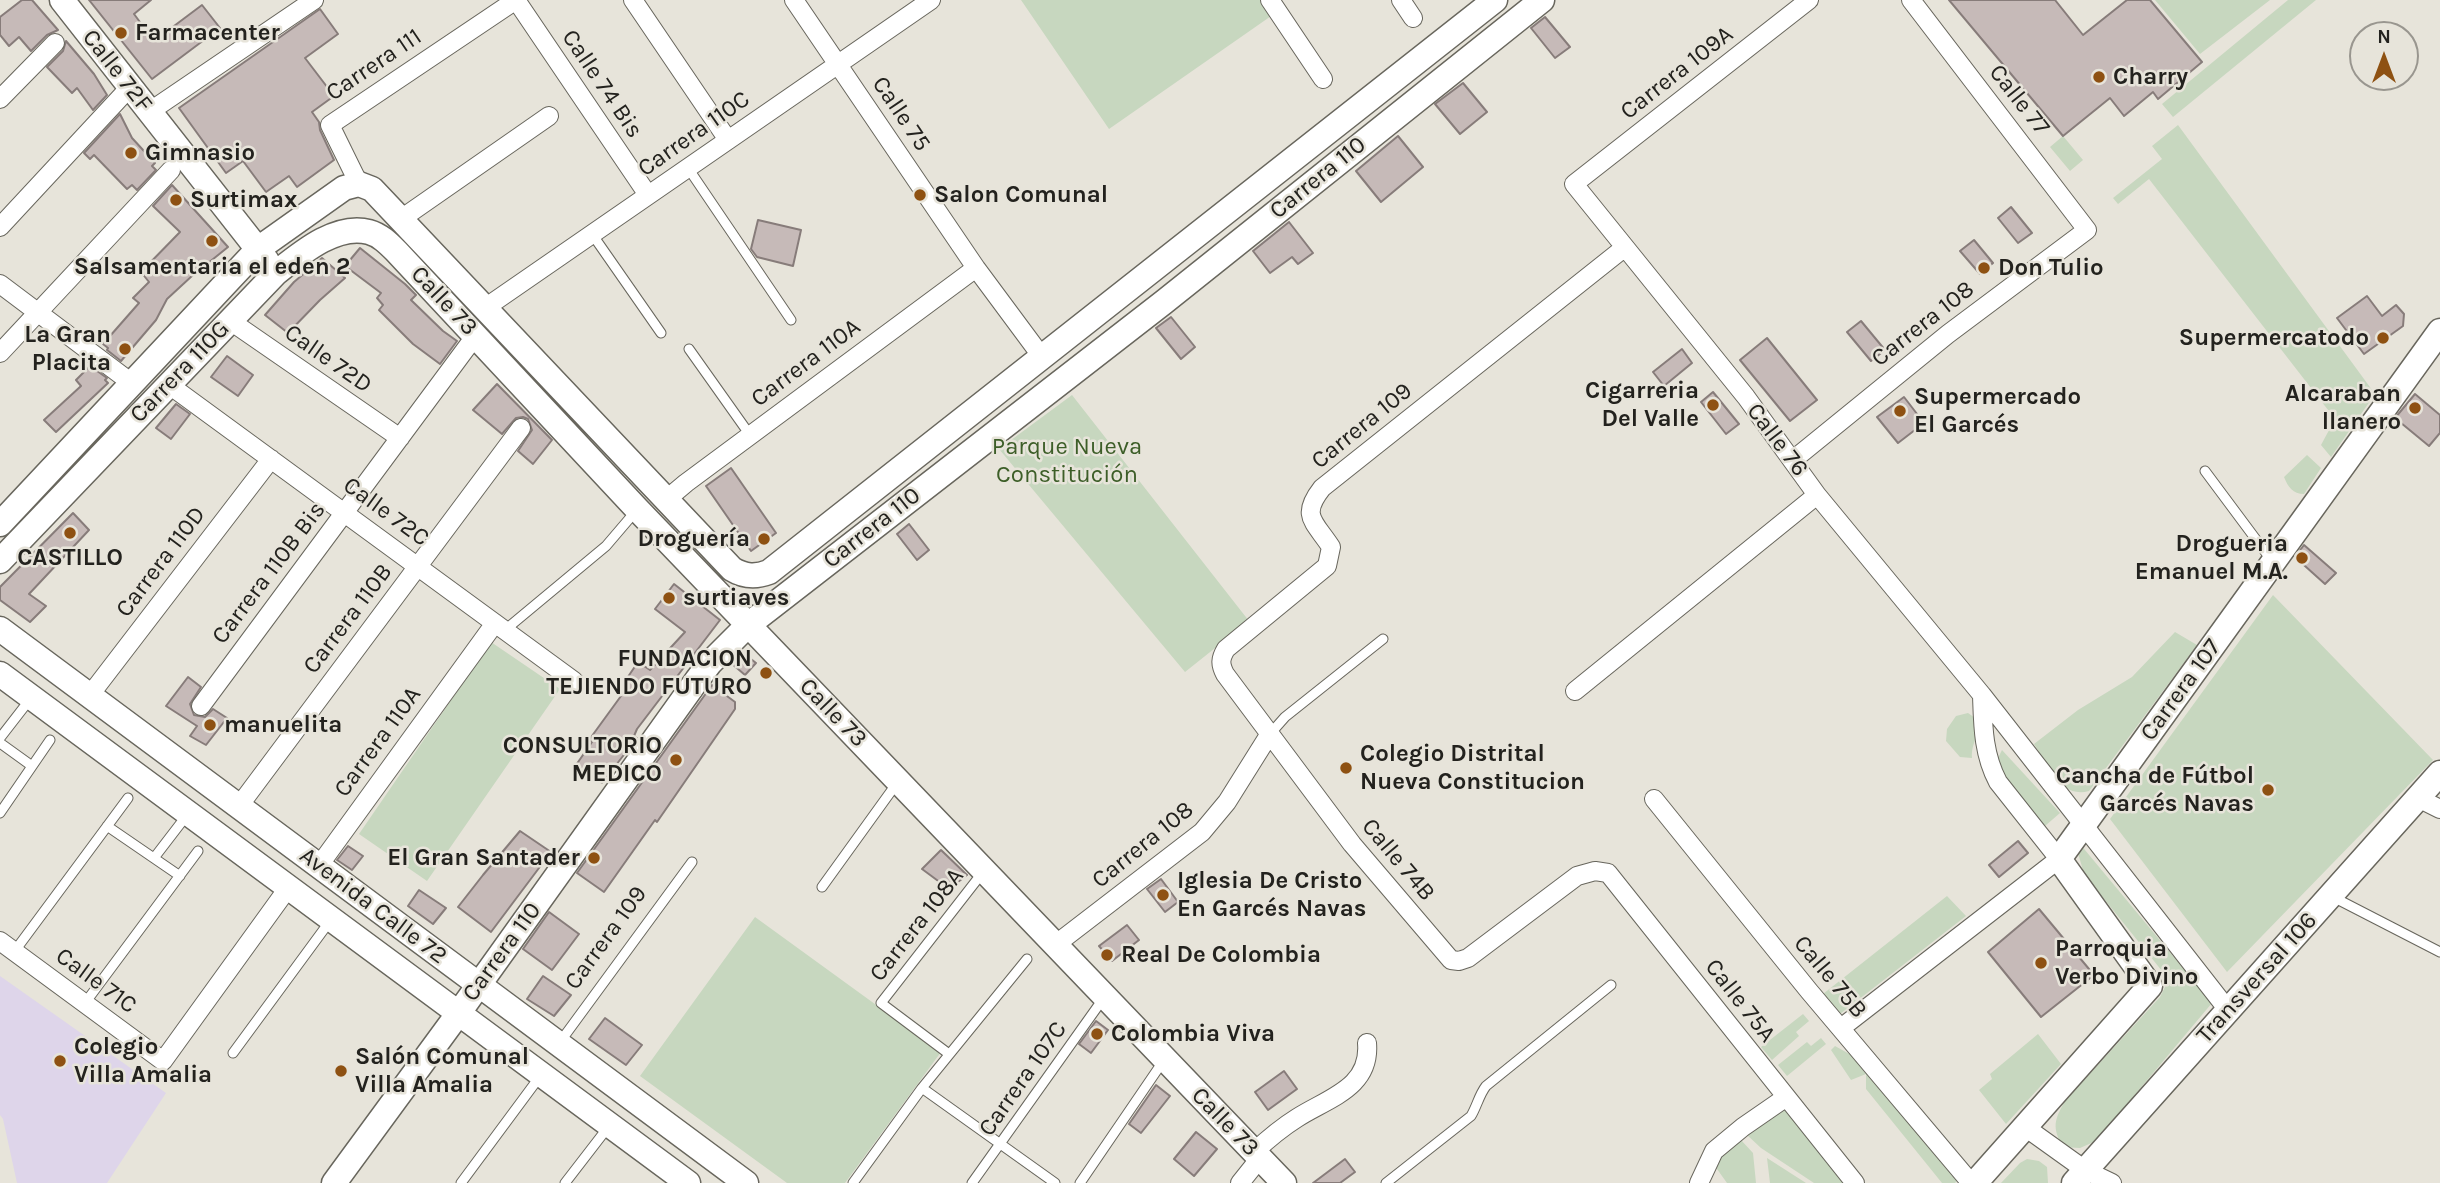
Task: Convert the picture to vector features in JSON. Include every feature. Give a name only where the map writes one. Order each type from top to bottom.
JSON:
[{"type":"main road","name":"Calle 72F","points":[[62,0],[276,273]]},
{"type":"main road","name":"Carrera 110","points":[[754,576],[769,572],[1495,0]]},
{"type":"main road","name":"Carrera 110","points":[[334,1183],[710,663],[748,625],[1147,315],[1542,0]]},
{"type":"main road","name":"Calle 73","points":[[359,184],[372,189],[733,569],[738,573],[754,576]]},
{"type":"main road","name":"Carrera 110G","points":[[0,524],[258,249],[344,188],[359,184]]},
{"type":"main road","name":"Carrera 110G","points":[[0,561],[276,273],[316,245],[345,232],[371,232],[385,240]]},
{"type":"main road","name":"Calle 73","points":[[385,240],[637,509],[1284,1183]]},
{"type":"main road","name":"Carrera 107","points":[[2059,859],[2440,331]]},
{"type":"main road","name":"Avenida Calle 72","points":[[0,629],[746,1183]]},
{"type":"main road","name":"Avenida Calle 72","points":[[0,674],[610,1125],[679,1180]]},
{"type":"main road","name":"Transversal 106","points":[[2079,1176],[2440,772]]},
{"type":"main road","points":[[1973,1183],[2150,986],[2059,859]]},
{"type":"street","points":[[149,112],[314,0]]},
{"type":"street","name":"Carrera 111","points":[[359,184],[330,124],[516,0]]},
{"type":"street","name":"Calle 74 Bis","points":[[516,0],[648,195]]},
{"type":"street","points":[[634,0],[727,140]]},
{"type":"street","name":"Calle 75","points":[[794,0],[976,268],[1042,357]]},
{"type":"street","name":"Carrera 110C","points":[[485,307],[932,0]]},
{"type":"street","points":[[1270,0],[1323,79]]},
{"type":"street","points":[[1401,0],[1413,18]]},
{"type":"street","name":"Carrera 109A","points":[[1574,184],[1809,0]]},
{"type":"street","name":"Calle 77","points":[[1911,0],[2087,230]]},
{"type":"street","points":[[0,99],[55,43]]},
{"type":"street","points":[[0,227],[130,87]]},
{"type":"street","points":[[401,219],[549,116]]},
{"type":"street","points":[[0,353],[171,170]]},
{"type":"street","name":"Calle 76","points":[[1574,184],[1720,365],[1817,495],[1982,695],[2228,1010]]},
{"type":"street","name":"Carrera 108","points":[[1793,460],[1948,334],[2087,230]]},
{"type":"street","name":"Carrera 109","points":[[1225,674],[1221,658],[1226,649],[1326,566],[1331,547],[1311,517],[1309,509],[1311,501],[1322,488],[1624,248]]},
{"type":"street","name":"Carrera 110A","points":[[667,499],[976,268]]},
{"type":"street","points":[[0,284],[133,384]]},
{"type":"street","name":"Calle 72D","points":[[229,320],[400,438]]},
{"type":"street","name":"Carrera 110B Bis","points":[[201,706],[476,335]]},
{"type":"street","name":"Calle 72C","points":[[168,384],[574,681]]},
{"type":"street","name":"Carrera 110B","points":[[239,806],[521,428]]},
{"type":"street","name":"Carrera 110D","points":[[90,695],[271,459]]},
{"type":"street","points":[[1575,691],[1817,495]]},
{"type":"street","name":"Carrera 110A","points":[[326,856],[500,626]]},
{"type":"street","name":"Calle 74B","points":[[1225,674],[1352,844],[1451,960],[1468,958],[1577,876]]},
{"type":"street","points":[[1982,695],[1984,745],[1992,771],[2059,859]]},
{"type":"street","name":"Carrera 108","points":[[1055,945],[1202,832],[1227,802],[1269,735]]},
{"type":"street","points":[[2418,798],[2440,809]]},
{"type":"street","name":"Calle 75B","points":[[1654,799],[1809,991],[1973,1183]]},
{"type":"street","name":"Carrera 107","points":[[1841,1028],[2059,859]]},
{"type":"street","name":"Calle 75A","points":[[1577,876],[1595,871],[1608,873],[1618,883],[1785,1098],[1855,1183]]},
{"type":"street","name":"Calle 71C","points":[[7,946],[163,1060],[288,888]]},
{"type":"street","points":[[1240,1183],[1275,1132],[1349,1087],[1361,1074],[1368,1058],[1367,1043]]},
{"type":"street","points":[[1699,1183],[1714,1151],[1785,1098]]},
{"type":"street","points":[[2025,1127],[2079,1176],[2112,1183]]},
{"type":"lane","points":[[688,168],[791,320]]},
{"type":"lane","points":[[592,234],[660,333]]},
{"type":"lane","points":[[689,349],[750,435]]},
{"type":"lane","points":[[2205,471],[2273,563]]},
{"type":"lane","points":[[500,626],[606,546],[637,509]]},
{"type":"lane","points":[[1269,735],[1285,717],[1383,639]]},
{"type":"lane","points":[[32,697],[0,740],[32,766]]},
{"type":"lane","points":[[0,813],[50,740]]},
{"type":"lane","points":[[822,887],[898,781]]},
{"type":"lane","points":[[7,946],[128,798]]},
{"type":"lane","points":[[154,859],[188,813]]},
{"type":"lane","points":[[107,826],[180,876]]},
{"type":"lane","points":[[85,1003],[198,851]]},
{"type":"lane","name":"Carrera 109","points":[[559,1044],[692,862]]},
{"type":"lane","name":"Carrera 108A","points":[[949,1054],[881,1003],[984,871]]},
{"type":"lane","points":[[2330,896],[2440,953]]},
{"type":"lane","points":[[233,1053],[331,919]]},
{"type":"lane","points":[[853,1183],[922,1088],[1027,959]]},
{"type":"lane","points":[[1386,1183],[1471,1116],[1477,1106],[1479,1094],[1486,1086],[1611,985]]},
{"type":"lane","name":"Carrera 107C","points":[[972,1183],[1105,997]]},
{"type":"lane","points":[[1080,1183],[1164,1059]]},
{"type":"lane","points":[[461,1183],[541,1075]]},
{"type":"lane","points":[[922,1088],[1055,1183]]},
{"type":"lane","points":[[565,1183],[610,1125]]},
{"type":"shaded area","name":"Colegio Villa Amalia","points":[[0,976],[166,1093],[107,1183],[17,1183],[0,1115]]},
{"type":"green space","points":[[1021,0],[1265,0],[1274,14],[1109,129]]},
{"type":"green space","points":[[2155,0],[2270,0],[2200,54]]},
{"type":"green space","points":[[2288,0],[2316,0],[2173,117],[2162,104]]},
{"type":"green space","points":[[2178,125],[2375,394],[2331,457],[2321,445],[2335,419],[2149,179],[2118,204],[2113,198],[2162,159],[2152,146]]},
{"type":"green space","points":[[2063,136],[2083,160],[2070,171],[2050,147]]},
{"type":"green space","name":"Parque Nueva Constitución","points":[[1072,395],[1249,621],[1185,672],[999,449]]},
{"type":"green space","points":[[2307,455],[2321,468],[2304,494],[2300,494],[2291,489],[2284,477]]},
{"type":"green space","name":"Cancha de Fútbol Garcés Navas","points":[[2273,595],[2433,760],[2227,972],[2110,819]]},
{"type":"green space","points":[[2175,632],[2197,645],[2089,791],[2070,790],[2056,778],[2034,744],[2078,710],[2132,677]]},
{"type":"green space","points":[[491,642],[560,689],[427,881],[359,834]]},
{"type":"green space","points":[[1968,713],[1978,720],[1972,758],[1960,757],[1946,741],[1947,729],[1956,716]]},
{"type":"green space","points":[[2002,750],[2060,813],[2045,826],[2023,804],[2005,780],[1996,762]]},
{"type":"green space","points":[[2080,844],[2212,1003],[2096,1141],[2080,1148],[2063,1147],[2059,1140],[2056,1124],[2061,1108],[2160,997],[2165,987],[2162,971],[2084,874],[2078,853]]},
{"type":"green space","points":[[1947,896],[1966,916],[1840,1014],[1823,994]]},
{"type":"green space","points":[[755,917],[941,1052],[845,1183],[787,1183],[640,1076]]},
{"type":"green space","points":[[1803,1014],[1809,1021],[1796,1032],[1799,1036],[1772,1060],[1761,1047]]},
{"type":"green space","points":[[2038,1034],[2061,1064],[2006,1124],[1979,1090],[1992,1079],[1990,1074]]},
{"type":"green space","points":[[1821,1038],[1826,1044],[1787,1076],[1778,1065],[1807,1042],[1811,1046]]},
{"type":"green space","points":[[1835,1046],[1862,1061],[1959,1179],[1955,1183],[1942,1183],[1866,1089],[1866,1074],[1851,1080],[1831,1050]]},
{"type":"green space","points":[[1784,1108],[1845,1183],[1814,1183],[1761,1148],[1746,1134]]},
{"type":"green space","points":[[1741,1140],[1753,1153],[1756,1183],[1727,1183],[1712,1162]]},
{"type":"green space","points":[[1767,1158],[1806,1183],[1770,1183]]},
{"type":"green space","points":[[2027,1159],[2039,1161],[2047,1167],[2048,1183],[2001,1183],[2020,1163]]},
{"type":"building","points":[[22,0],[32,0],[58,30],[47,35],[31,51],[19,37],[9,46],[0,35],[0,17]]},
{"type":"building","points":[[89,0],[151,0],[134,14],[154,41],[202,5],[220,28],[152,79]]},
{"type":"building","name":"Charry","points":[[1949,0],[2055,0],[2083,35],[2127,0],[2150,0],[2202,62],[2158,99],[2153,92],[2124,116],[2110,98],[2063,136]]},
{"type":"building","points":[[320,9],[338,34],[305,58],[334,96],[312,112],[319,122],[334,160],[297,187],[289,176],[266,192],[243,161],[226,173],[179,108]]},
{"type":"building","points":[[1545,17],[1570,47],[1555,58],[1531,28]]},
{"type":"building","points":[[66,41],[94,74],[107,95],[93,110],[77,88],[72,93],[47,67],[63,51]]},
{"type":"building","points":[[1463,83],[1487,112],[1460,134],[1435,104]]},
{"type":"building","points":[[120,114],[132,138],[155,163],[152,166],[156,170],[137,190],[132,185],[127,189],[94,155],[90,159],[84,153]]},
{"type":"building","points":[[1398,136],[1423,167],[1381,202],[1356,171]]},
{"type":"building","points":[[172,185],[228,247],[167,299],[156,320],[121,361],[103,344],[139,303],[133,298],[149,282],[141,272],[180,232],[153,206]]},
{"type":"building","points":[[2011,207],[2032,233],[2018,243],[1998,218]]},
{"type":"building","points":[[758,220],[801,230],[793,266],[757,257],[751,249]]},
{"type":"building","points":[[1289,222],[1313,253],[1298,264],[1292,257],[1270,273],[1253,251]]},
{"type":"building","points":[[1974,240],[1993,263],[1980,274],[1960,251]]},
{"type":"building","points":[[360,248],[405,284],[416,295],[411,300],[457,341],[440,364],[413,344],[379,310],[383,305],[377,298],[381,293],[345,266]]},
{"type":"building","points":[[322,258],[345,278],[288,333],[265,315],[294,282]]},
{"type":"building","points":[[2367,296],[2382,316],[2396,305],[2404,314],[2403,326],[2364,354],[2337,318]]},
{"type":"building","points":[[1171,317],[1195,347],[1181,359],[1156,328]]},
{"type":"building","points":[[1861,321],[1885,350],[1871,361],[1847,332]]},
{"type":"building","points":[[1767,338],[1817,400],[1790,421],[1740,360]]},
{"type":"building","points":[[1682,349],[1692,363],[1664,386],[1653,372]]},
{"type":"building","points":[[227,356],[253,375],[238,396],[211,377]]},
{"type":"building","points":[[90,366],[107,378],[105,380],[108,383],[56,432],[44,420],[81,386],[76,380]]},
{"type":"building","points":[[497,384],[552,440],[533,464],[518,451],[532,430],[528,419],[516,418],[502,434],[473,410]]},
{"type":"building","points":[[1713,392],[1739,424],[1726,434],[1701,402]]},
{"type":"building","points":[[2415,394],[2440,415],[2440,433],[2429,446],[2395,418]]},
{"type":"building","points":[[1904,397],[1924,423],[1898,443],[1877,417]]},
{"type":"building","points":[[176,404],[190,414],[171,439],[156,428]]},
{"type":"building","points":[[731,468],[776,533],[751,551],[706,486]]},
{"type":"building","points":[[73,513],[89,530],[29,594],[46,606],[30,622],[0,600],[0,587]]},
{"type":"building","points":[[909,524],[929,550],[917,560],[897,534]]},
{"type":"building","points":[[2304,545],[2336,573],[2325,584],[2295,557]]},
{"type":"building","points":[[674,584],[720,620],[637,729],[634,736],[637,738],[602,783],[576,765],[592,742],[589,740],[621,696],[617,693],[638,662],[650,670],[685,632],[655,609]]},
{"type":"building","points":[[742,652],[756,663],[745,675],[731,663]]},
{"type":"building","points":[[188,677],[201,687],[190,704],[194,715],[205,717],[213,709],[227,718],[206,745],[190,736],[197,726],[166,706]]},
{"type":"building","points":[[712,685],[735,702],[735,709],[657,822],[655,820],[604,892],[577,873]]},
{"type":"building","points":[[520,831],[551,852],[491,932],[458,907]]},
{"type":"building","points":[[2018,841],[2028,853],[1999,877],[1989,865]]},
{"type":"building","points":[[348,846],[363,856],[352,870],[337,860]]},
{"type":"building","points":[[941,850],[967,875],[949,889],[922,869]]},
{"type":"building","name":"Iglesia De Cristo En Garcés Navas","points":[[1161,879],[1178,902],[1165,912],[1147,889]]},
{"type":"building","points":[[419,890],[446,908],[433,924],[408,906]]},
{"type":"building","name":"Parroquia Verbo Divino","points":[[2039,909],[2094,975],[2041,1017],[1988,952]]},
{"type":"building","points":[[549,912],[579,934],[552,970],[523,949]]},
{"type":"building","points":[[1127,925],[1139,940],[1112,961],[1099,946]]},
{"type":"building","points":[[543,976],[571,995],[554,1016],[527,999]]},
{"type":"building","points":[[605,1018],[642,1045],[626,1065],[589,1039]]},
{"type":"building","points":[[1096,1021],[1108,1030],[1091,1053],[1079,1044]]},
{"type":"building","points":[[1284,1071],[1297,1089],[1268,1110],[1255,1092]]},
{"type":"building","points":[[1156,1085],[1170,1096],[1141,1133],[1129,1124]]},
{"type":"building","points":[[1196,1132],[1217,1149],[1194,1176],[1174,1159]]},
{"type":"building","points":[[1345,1159],[1355,1172],[1340,1183],[1313,1183]]},
{"type":"place","name":"Farmacenter","points":[[121,33]]},
{"type":"place","name":"Charry","points":[[2099,77]]},
{"type":"place","name":"Gimnasio","points":[[131,153]]},
{"type":"place","name":"Salon Comunal","points":[[920,195]]},
{"type":"place","name":"Surtimax","points":[[176,200]]},
{"type":"place","name":"Salsamentaria el eden 2","points":[[212,241]]},
{"type":"place","name":"Don Tulio","points":[[1984,268]]},
{"type":"place","name":"Supermercatodo","points":[[2383,338]]},
{"type":"place","name":"La Gran Placita","points":[[125,349]]},
{"type":"place","name":"Cigarreria Del Valle","points":[[1713,405]]},
{"type":"place","name":"Alcaraban llanero","points":[[2415,408]]},
{"type":"place","name":"Supermercado El Garcés","points":[[1900,411]]},
{"type":"place","name":"CASTILLO","points":[[70,533]]},
{"type":"place","name":"Droguería","points":[[764,539]]},
{"type":"place","name":"Drogueria Emanuel M.A.","points":[[2302,558]]},
{"type":"place","name":"surtiaves","points":[[669,598]]},
{"type":"place","name":"FUNDACION TEJIENDO FUTURO","points":[[766,673]]},
{"type":"place","name":"manuelita","points":[[210,725]]},
{"type":"place","name":"CONSULTORIO MEDICO","points":[[676,760]]},
{"type":"place","name":"Colegio Distrital Nueva Constitucion","points":[[1346,768]]},
{"type":"place","name":"Cancha de Fútbol Garcés Navas","points":[[2268,790]]},
{"type":"place","name":"El Gran Santader","points":[[594,858]]},
{"type":"place","name":"Iglesia De Cristo En Garcés Navas","points":[[1163,895]]},
{"type":"place","name":"Real De Colombia","points":[[1107,955]]},
{"type":"place","name":"Parroquia Verbo Divino","points":[[2041,963]]},
{"type":"place","name":"Colombia Viva","points":[[1097,1034]]},
{"type":"place","name":"Colegio Villa Amalia","points":[[60,1061]]},
{"type":"place","name":"Salón Comunal Villa Amalia","points":[[341,1071]]}]
